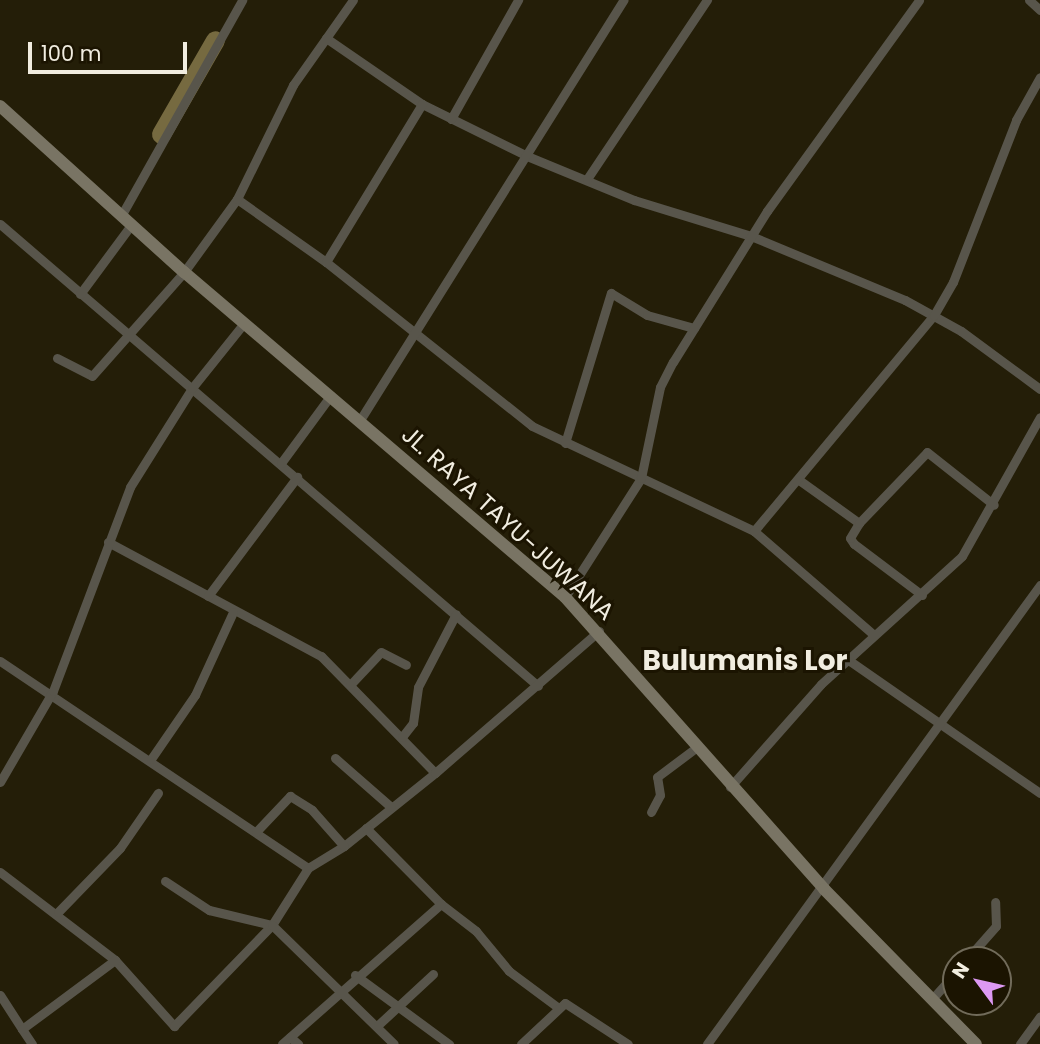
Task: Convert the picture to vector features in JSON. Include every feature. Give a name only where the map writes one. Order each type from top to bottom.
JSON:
[{"type":"main road","name":"JL. RAYA TAYU-JUWANA","points":[[0,106],[184,272],[565,597],[599,631],[730,787],[824,889],[976,1044]]},
{"type":"street","points":[[80,294],[126,221],[242,0]]},
{"type":"street","points":[[57,358],[92,376],[129,331],[184,272],[237,199],[278,113],[353,0]]},
{"type":"street","points":[[451,119],[518,0]]},
{"type":"street","points":[[360,420],[623,0]]},
{"type":"street","points":[[587,179],[707,0]]},
{"type":"street","points":[[565,597],[641,478],[660,387],[694,328],[751,236],[919,0]]},
{"type":"street","points":[[1028,0],[1040,10]]},
{"type":"street","points":[[326,38],[422,104],[527,156],[634,200],[751,236],[934,315],[1040,389]]},
{"type":"street","points":[[754,531],[934,315],[953,282],[1016,120],[1040,77]]},
{"type":"street","points":[[326,262],[422,104]]},
{"type":"street","points":[[237,199],[326,262],[503,405],[565,443],[754,531],[873,634]]},
{"type":"street","points":[[0,224],[80,294],[129,331],[538,686]]},
{"type":"street","points":[[565,443],[611,293],[647,315],[694,328]]},
{"type":"street","points":[[0,782],[53,691],[108,542],[146,458],[192,388],[244,323]]},
{"type":"street","points":[[281,463],[331,396]]},
{"type":"street","points":[[730,787],[847,659],[873,634],[922,595],[962,556],[994,505],[1040,417]]},
{"type":"street","points":[[922,595],[853,544],[850,538],[859,523],[927,452],[994,505]]},
{"type":"street","points":[[208,597],[297,477]]},
{"type":"street","points":[[799,480],[859,523]]},
{"type":"street","points":[[108,542],[233,612],[321,656],[435,774]]},
{"type":"street","points":[[707,1044],[943,725],[1040,585]]},
{"type":"street","points":[[151,759],[195,695],[233,612]]},
{"type":"street","points":[[402,737],[413,723],[418,687],[456,614]]},
{"type":"street","points":[[0,872],[58,912],[115,960],[174,1026],[272,925],[308,868],[344,846],[435,774],[599,631]]},
{"type":"street","points":[[350,685],[380,653],[406,664]]},
{"type":"street","points":[[847,659],[1040,792]]},
{"type":"street","points":[[0,661],[53,691],[308,868]]},
{"type":"street","points":[[651,812],[660,795],[657,777],[697,747]]},
{"type":"street","points":[[335,758],[391,807]]},
{"type":"street","points":[[58,912],[115,853],[158,793]]},
{"type":"street","points":[[257,832],[290,796],[312,810],[344,846]]},
{"type":"street","points":[[366,828],[441,904],[476,931],[509,971],[556,1006]]},
{"type":"street","points":[[165,881],[202,907],[272,925],[306,953],[337,991],[378,1025],[394,1044]]},
{"type":"street","points":[[979,946],[996,926],[995,902]]},
{"type":"street","points":[[282,1044],[355,975],[441,904]]},
{"type":"street","points":[[22,1029],[115,960]]},
{"type":"street","points":[[378,1025],[433,974]]},
{"type":"street","points":[[355,975],[449,1044]]},
{"type":"street","points":[[932,999],[942,988]]},
{"type":"street","points":[[0,995],[32,1044]]},
{"type":"street","points":[[521,1044],[556,1006],[573,1004],[628,1044]]},
{"type":"street","points":[[1020,1044],[1040,1016]]},
{"type":"street","points":[[290,1037],[298,1044]]},
{"type":"waterway","points":[[161,134],[215,40]]},
{"type":"district","name":"Bulumanis Lor","points":[[745,661]]}]
